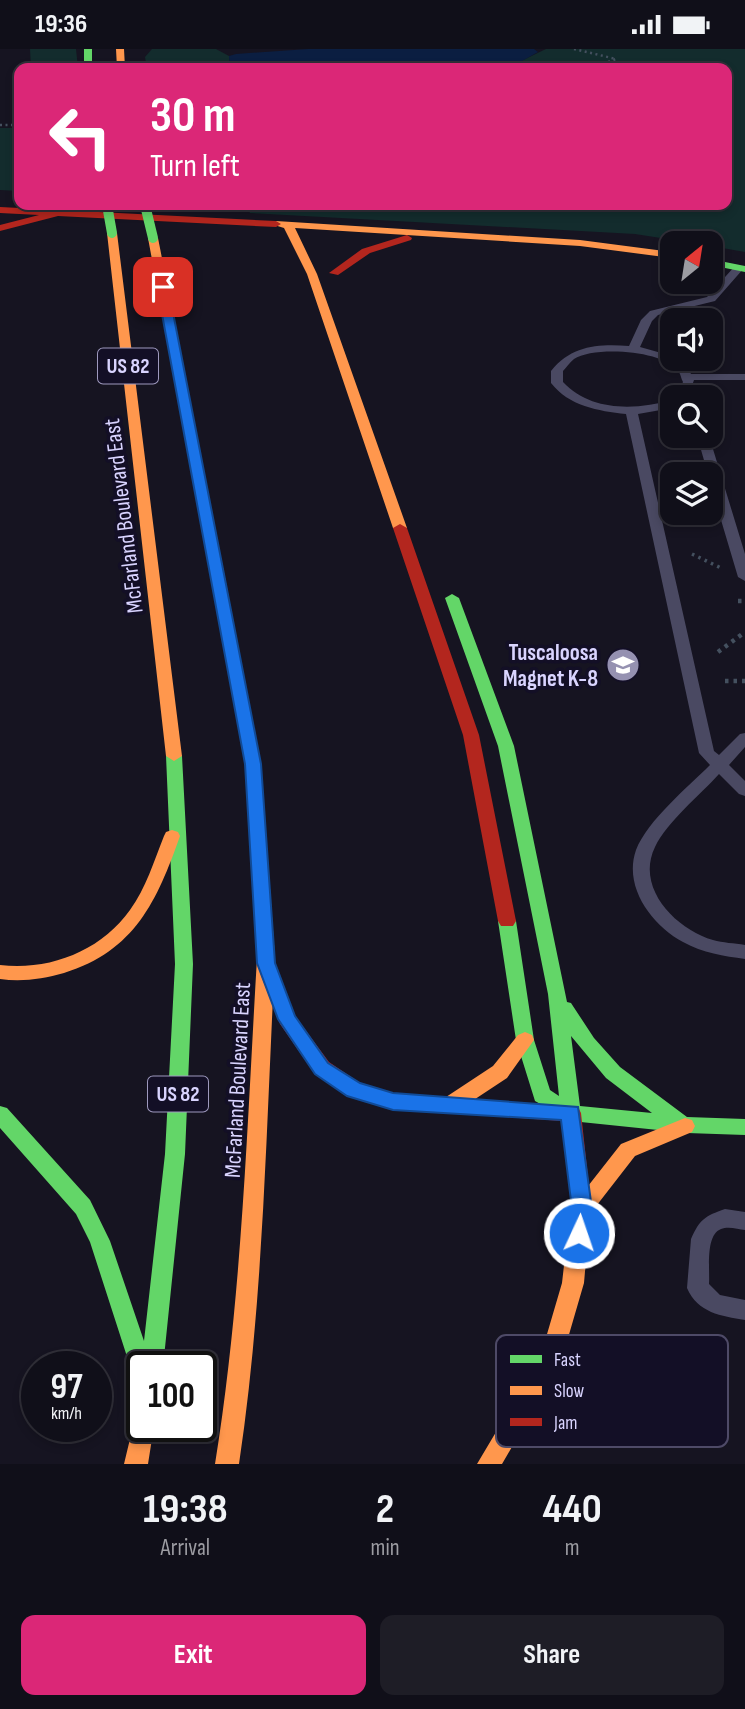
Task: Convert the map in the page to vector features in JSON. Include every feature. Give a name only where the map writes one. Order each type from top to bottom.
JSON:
[{"type":"main road","points":[[0,210],[433,232],[580,243],[660,253]]},
{"type":"main road","name":"McFarland Boulevard East","points":[[108,210],[175,763],[184,964],[176,1154],[154,1351]]},
{"type":"main road","name":"McFarland Boulevard East","points":[[146,210],[253,764],[266,963],[251,1227],[235,1413],[227,1464]]},
{"type":"main road","points":[[0,228],[58,213]]},
{"type":"main road","points":[[288,225],[312,274],[471,735],[505,908],[525,1040],[542,1095],[570,1112]]},
{"type":"main road","points":[[314,226],[332,267],[366,251],[433,232]]},
{"type":"main road","points":[[723,264],[742,268]]},
{"type":"main road","points":[[445,581],[506,746],[557,994],[582,1209],[573,1283],[558,1335]]},
{"type":"main road","points":[[0,972],[12,975],[84,961],[114,942],[137,919],[147,901],[178,821]]},
{"type":"main road","points":[[266,963],[287,1019],[321,1068],[354,1090],[393,1101],[570,1112],[687,1125],[741,1123]]},
{"type":"main road","points":[[557,994],[577,1035],[598,1063],[630,1089],[687,1125]]},
{"type":"main road","points":[[450,1105],[500,1072],[525,1040]]},
{"type":"main road","points":[[0,1114],[83,1207],[100,1241],[136,1351]]},
{"type":"main road","points":[[582,1209],[628,1150],[687,1125]]},
{"type":"main road","points":[[136,1464],[140,1442]]},
{"type":"main road","points":[[489,1464],[499,1447]]},
{"type":"lane","points":[[634,348],[647,320],[654,313],[712,299],[742,268]]},
{"type":"lane","points":[[660,408],[647,412],[632,412],[603,410],[583,404],[558,384],[556,373],[562,362],[583,351],[612,347],[634,348],[670,360],[682,369],[687,377],[687,385]]},
{"type":"lane","points":[[687,377],[745,377]]},
{"type":"lane","points":[[632,412],[707,753],[745,790]]},
{"type":"lane","points":[[707,448],[745,577]]},
{"type":"lane","points":[[745,738],[644,846],[640,872],[648,897],[664,919],[684,934],[707,945],[745,952]]},
{"type":"lane","points":[[745,1221],[725,1218],[711,1223],[701,1239],[698,1287],[714,1304],[745,1310]]},
{"type":"path","points":[[574,49],[616,59],[605,63]]},
{"type":"path","points":[[692,554],[731,573]]},
{"type":"path","points":[[738,601],[745,601]]},
{"type":"path","points":[[718,652],[745,632]]},
{"type":"path","points":[[725,681],[745,681]]},
{"type":"green space","points":[[30,49],[76,49],[77,63],[31,63]]},
{"type":"green space","points":[[152,49],[216,49],[229,56],[230,63],[146,63],[145,57]]},
{"type":"green space","points":[[546,49],[745,49],[745,252],[723,248],[723,231],[660,231],[660,238],[635,234],[250,213],[248,210],[732,210],[732,63],[521,61]]},
{"type":"green space","points":[[0,128],[14,128],[14,191],[0,190]]},
{"type":"water","points":[[308,49],[534,49],[538,52],[522,61],[523,63],[230,63],[229,56]]},
{"type":"traffic: fast","points":[[88,49],[88,63]]},
{"type":"traffic: fast","points":[[108,210],[112,233]]},
{"type":"traffic: fast","points":[[146,210],[153,238]]},
{"type":"traffic: fast","points":[[723,265],[745,269]]},
{"type":"traffic: fast","points":[[219,583],[253,764],[266,958]]},
{"type":"traffic: fast","points":[[452,598],[506,746],[557,994],[571,1113]]},
{"type":"traffic: fast","points":[[154,1351],[175,1154],[184,964],[174,756]]},
{"type":"traffic: fast","points":[[507,921],[525,1040],[542,1095],[571,1113],[687,1125],[745,1127]]},
{"type":"traffic: fast","points":[[564,1008],[587,1044],[613,1072],[679,1120]]},
{"type":"traffic: fast","points":[[0,1114],[83,1207],[100,1241],[136,1351]]},
{"type":"traffic: slow","points":[[120,49],[121,63]]},
{"type":"traffic: slow","points":[[276,224],[580,243],[660,253]]},
{"type":"traffic: slow","points":[[288,225],[312,274],[400,528]]},
{"type":"traffic: slow","points":[[112,233],[174,756]]},
{"type":"traffic: slow","points":[[153,238],[219,583]]},
{"type":"traffic: slow","points":[[0,972],[26,973],[52,969],[91,955],[109,943],[137,914],[156,878],[172,836]]},
{"type":"traffic: slow","points":[[227,1464],[235,1413],[251,1227],[266,958]]},
{"type":"traffic: slow","points":[[450,1105],[500,1072],[525,1040]]},
{"type":"traffic: slow","points":[[582,1209],[628,1150],[685,1126]]},
{"type":"traffic: slow","points":[[558,1335],[573,1283],[581,1204]]},
{"type":"traffic: slow","points":[[136,1464],[140,1442]]},
{"type":"traffic: slow","points":[[489,1464],[499,1447]]},
{"type":"traffic: jam","points":[[0,210],[276,224]]},
{"type":"traffic: jam","points":[[0,228],[58,213]]},
{"type":"traffic: jam","points":[[334,273],[366,251],[407,238]]},
{"type":"traffic: jam","points":[[400,528],[471,735],[507,921]]},
{"type":"traffic: jam","points":[[269,973],[287,1019],[322,1068],[354,1090],[393,1101],[571,1113],[581,1204]]},
{"type":"place","name":"Tuscaloosa Magnet K-8","points":[[623,665]]},
{"type":"route","points":[[163,287],[253,764],[266,963],[287,1019],[321,1068],[354,1090],[393,1101],[570,1112],[582,1209],[579,1233]]}]
